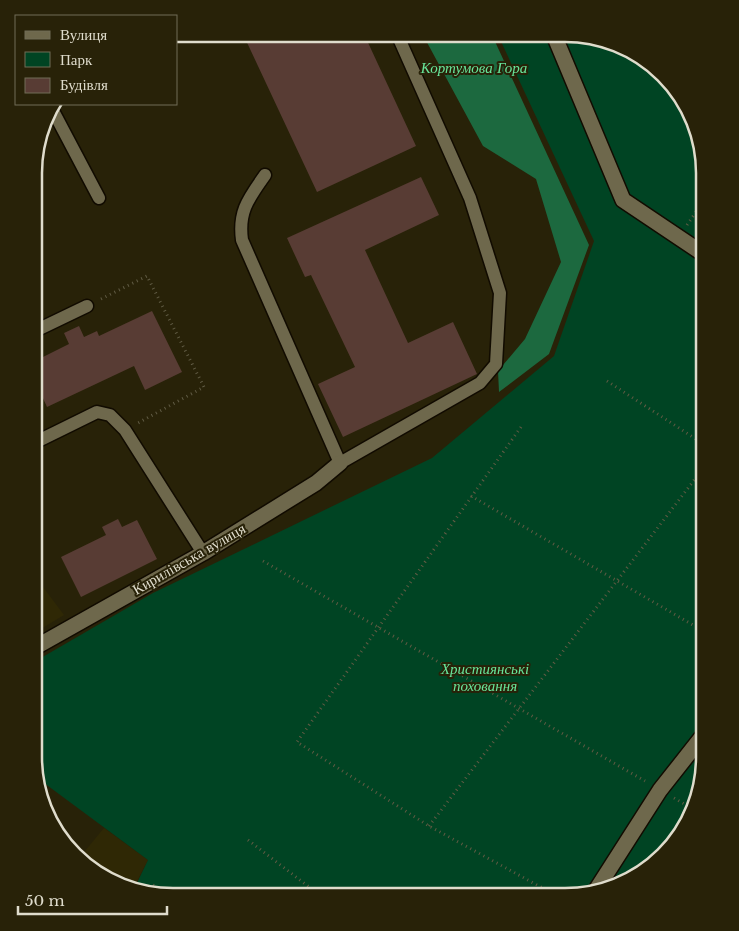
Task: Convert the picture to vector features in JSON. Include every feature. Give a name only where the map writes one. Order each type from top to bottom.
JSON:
[{"type":"street","points":[[557,42],[623,200],[696,249]]},
{"type":"street","name":"Кирилівська вулиця","points":[[42,644],[203,553],[316,482],[340,463]]},
{"type":"street","points":[[600,884],[660,790],[696,744]]},
{"type":"lane","points":[[264,174],[243,209],[240,226],[242,240],[340,463],[480,383],[496,364],[500,293],[470,198],[401,42]]},
{"type":"lane","points":[[56,116],[100,198]]},
{"type":"lane","points":[[42,328],[87,306]]},
{"type":"lane","points":[[42,439],[97,412],[110,415],[125,430],[203,553]]},
{"type":"path","points":[[678,238],[696,212]]},
{"type":"path","points":[[87,306],[147,276],[204,387],[125,430]]},
{"type":"path","points":[[607,381],[696,439]]},
{"type":"path","points":[[521,427],[297,742],[429,826],[542,888]]},
{"type":"path","points":[[429,826],[696,478]]},
{"type":"path","points":[[471,496],[696,627]]},
{"type":"path","points":[[263,561],[687,806]]},
{"type":"path","points":[[248,840],[310,888]]},
{"type":"shaded area","points":[[42,586],[64,615],[42,628]]},
{"type":"shaded area","points":[[104,828],[148,860],[136,883],[108,871],[84,852]]},
{"type":"green space","name":"Кортумова Гора","points":[[427,42],[495,42],[589,245],[549,354],[499,392],[498,371],[525,339],[561,262],[536,179],[483,146]]},
{"type":"green space","name":"Християнські поховання","points":[[501,42],[566,42],[600,47],[616,52],[652,75],[664,87],[679,108],[687,123],[692,139],[696,173],[696,766],[690,800],[679,823],[658,850],[631,871],[608,882],[574,888],[165,888],[137,883],[148,860],[46,784],[42,758],[42,657],[153,593],[432,458],[554,356],[594,241]]},
{"type":"building","points":[[247,42],[368,42],[416,146],[317,192]]},
{"type":"building","points":[[421,177],[439,215],[365,250],[408,343],[453,322],[477,374],[343,437],[318,384],[355,367],[311,275],[305,277],[287,238]]},
{"type":"building","points":[[152,311],[182,372],[145,390],[134,366],[47,407],[42,396],[42,358],[69,344],[64,333],[79,326],[84,337],[97,331],[99,336]]},
{"type":"building","points":[[118,519],[122,527],[137,520],[157,559],[81,597],[61,557],[106,535],[102,527]]}]
